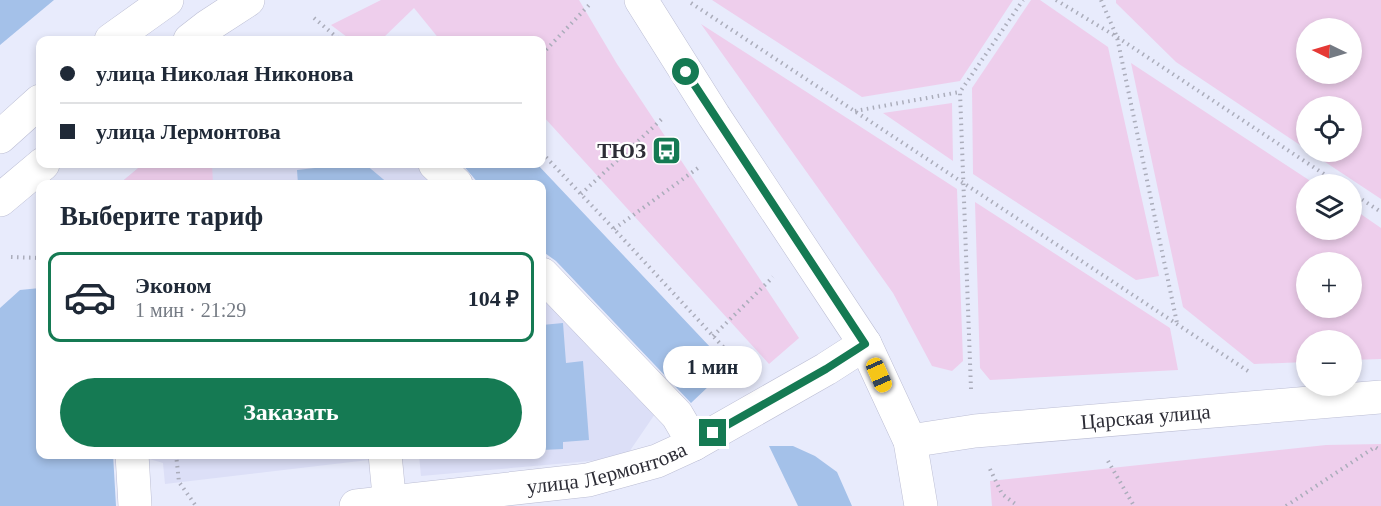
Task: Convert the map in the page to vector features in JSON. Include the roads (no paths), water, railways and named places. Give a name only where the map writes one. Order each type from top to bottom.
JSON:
[{"type":"street","points":[[117,36],[167,0]]},
{"type":"street","points":[[195,36],[248,0]]},
{"type":"street","points":[[641,0],[714,116],[865,344],[910,441],[921,506]]},
{"type":"street","points":[[0,137],[36,105]]},
{"type":"street","points":[[0,200],[38,168]]},
{"type":"street","points":[[439,168],[452,180]]},
{"type":"street","points":[[546,278],[677,415],[694,444]]},
{"type":"street","name":"улица Лермонтова","points":[[356,506],[390,505],[588,480],[657,461],[694,444],[826,369],[865,344]]},
{"type":"street","name":"Царская улица","points":[[910,441],[975,431],[1381,397]]},
{"type":"street","points":[[132,459],[135,506]]},
{"type":"street","points":[[386,459],[390,505]]},
{"type":"place","name":"ТЮЗ","points":[[667,151]]}]
